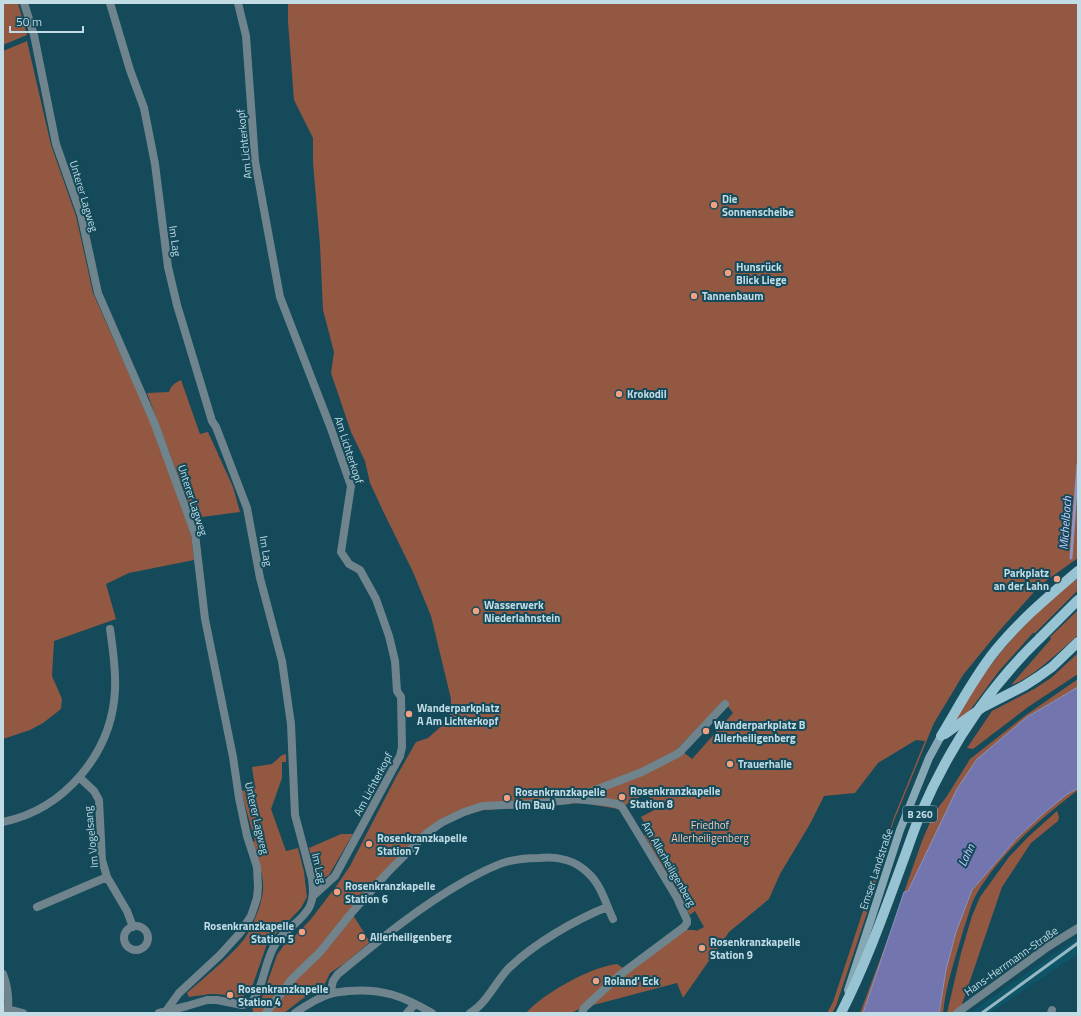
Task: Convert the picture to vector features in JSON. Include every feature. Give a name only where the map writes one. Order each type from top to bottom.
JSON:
[{"type":"main road","points":[[941,736],[994,652],[1030,614],[1078,571]]},
{"type":"main road","name":"B 260","points":[[840,1013],[872,945],[920,814],[944,764],[958,740],[989,695],[1024,653],[1078,600]]},
{"type":"main road","points":[[941,736],[983,707],[1038,677],[1052,667],[1078,642]]},
{"type":"street","name":"Unterer Lagweg","points":[[24,3],[34,35],[56,144],[81,215],[98,293],[154,422],[195,534],[205,619],[233,757],[239,798],[247,836],[257,867],[257,898],[250,916],[240,933],[220,955],[179,993],[163,1012]]},
{"type":"street","name":"Im Lag","points":[[110,3],[130,70],[144,108],[155,164],[168,266],[177,305],[212,421],[216,427],[248,508],[260,578],[287,689],[292,731],[295,815],[312,879],[313,896],[307,911],[282,936],[272,949],[260,988],[251,1003],[242,1005],[217,1000],[207,1000],[163,1012]]},
{"type":"street","name":"Am Lichterkopf","points":[[238,3],[246,36],[255,161],[280,297],[330,426],[351,486],[342,552],[349,564],[360,570],[376,599],[395,661],[397,690],[401,697],[402,747],[400,756],[335,877],[313,896]]},
{"type":"street","points":[[3,822],[38,809],[65,791],[80,778],[98,752],[111,718],[115,688],[114,659],[110,629]]},
{"type":"street","points":[[266,1013],[292,979],[320,952],[352,911],[383,877],[416,843],[441,823],[464,812],[482,806],[531,804],[569,800],[642,772],[678,753],[725,704]]},
{"type":"street","name":"Emser Landstraße","points":[[840,1013],[900,830],[926,765],[941,736]]},
{"type":"street","name":"Im Vogelsang","points":[[80,778],[94,791],[99,800],[102,860],[107,877],[127,911],[133,927]]},
{"type":"street","name":"Am Allerheiligenberg","points":[[569,800],[584,799],[617,804],[622,807],[677,898],[687,920],[684,927],[621,974],[584,1008],[582,1013]]},
{"type":"street","points":[[330,994],[333,981],[338,974],[416,913],[474,876],[507,862],[546,857],[569,861],[580,866],[591,875],[598,886],[613,919]]},
{"type":"street","name":"Im Vogelsang","points":[[37,907],[107,877]]},
{"type":"street","points":[[470,1013],[478,1007],[508,970],[533,947],[592,913],[607,907]]},
{"type":"street","name":"Hans-Herrmann-Straße","points":[[957,1013],[1050,946],[1078,928]]},
{"type":"street","points":[[3,974],[8,985],[9,997],[5,1009],[23,1013]]},
{"type":"street","points":[[295,1013],[309,1004],[330,994],[356,990],[374,990],[393,994],[432,1013]]},
{"type":"street","points":[[407,1013],[415,1004]]},
{"type":"shaded area","points":[[1078,937],[1078,954],[990,1013],[970,1013]]},
{"type":"green space","points":[[3,3],[18,3],[27,35],[3,45]]},
{"type":"green space","name":"Friedhof Allerheiligenberg","points":[[288,3],[1078,3],[1078,558],[1040,585],[994,637],[963,675],[934,723],[893,823],[869,907],[836,1006],[832,1013],[827,1013],[833,1002],[894,817],[925,741],[916,740],[878,763],[855,793],[824,796],[810,824],[780,874],[769,899],[729,932],[683,998],[677,983],[582,1008],[571,1013],[526,1013],[544,997],[568,982],[606,966],[617,964],[623,968],[685,930],[696,931],[704,927],[695,911],[690,915],[644,835],[650,832],[641,817],[656,809],[647,793],[618,809],[583,803],[484,810],[463,816],[447,823],[429,836],[399,865],[353,915],[370,942],[345,963],[330,973],[323,988],[302,999],[284,1013],[254,1013],[252,1009],[260,1003],[277,955],[284,945],[293,938],[311,919],[337,885],[350,866],[396,777],[416,742],[428,738],[446,722],[450,715],[451,707],[451,699],[431,616],[413,572],[370,483],[365,461],[351,432],[331,373],[334,352],[323,310],[320,245],[313,163],[313,138],[294,100]],"holes":[[[722,702],[727,705],[733,713],[692,759],[678,748]]]},
{"type":"green space","points":[[27,41],[51,145],[76,216],[93,293],[150,421],[191,534],[194,560],[129,573],[106,584],[116,619],[54,641],[52,676],[62,699],[61,709],[43,723],[30,730],[3,739],[3,51]]},
{"type":"green space","points":[[181,380],[200,434],[208,432],[233,487],[240,512],[194,518],[147,393],[169,392],[174,384]]},
{"type":"green space","points":[[1078,578],[1078,590],[1035,633],[1033,633],[999,671],[968,713],[953,722],[979,681],[1008,644],[1041,609]]},
{"type":"green space","points":[[1078,610],[1078,635],[1036,671],[1019,682],[1011,685],[1051,639],[1050,637]]},
{"type":"green space","points":[[1078,653],[1078,674],[1028,707],[973,749],[967,748],[992,711],[1034,689],[1051,678]]},
{"type":"green space","points":[[1078,679],[1078,687],[1027,717],[908,891],[904,892],[922,841],[934,813],[947,796],[970,759],[1026,715]]},
{"type":"green space","points":[[286,754],[286,762],[282,762],[282,778],[271,809],[286,851],[298,848],[304,872],[307,897],[301,908],[268,941],[252,987],[244,996],[235,997],[215,994],[189,997],[187,993],[225,959],[245,938],[257,915],[261,902],[263,884],[258,860],[251,843],[255,841],[241,791],[255,788],[252,767],[272,764],[282,755]]},
{"type":"green space","points":[[1078,788],[1078,790],[1036,825],[1010,850],[977,893],[964,928],[946,991],[943,1013],[939,1013],[946,970],[956,932],[972,890],[1018,837],[1066,795]]},
{"type":"green space","points":[[1057,811],[1059,817],[1058,821],[1031,843],[1002,887],[961,1007],[952,1013],[947,1013],[961,953],[972,916],[980,897],[1009,857],[1028,837]]},
{"type":"green space","points":[[341,834],[353,834],[329,875],[319,879],[316,875],[309,848]]},
{"type":"green space","points":[[890,933],[865,1010],[863,1013],[860,1013]]},
{"type":"water","name":"Lahn","points":[[1078,687],[1078,788],[1066,795],[1018,837],[972,890],[956,932],[946,970],[939,1013],[863,1013],[904,892],[908,891],[957,789],[977,759],[1027,717]]},
{"type":"waterway","name":"Michelbach","points":[[1071,558],[1078,464]]},
{"type":"railway","points":[[982,1013],[1078,943]]},
{"type":"place","name":"Die Sonnenscheibe","points":[[714,205]]},
{"type":"place","name":"Hunsrück Blick Liege","points":[[728,273]]},
{"type":"place","name":"Tannenbaum","points":[[694,296]]},
{"type":"place","name":"Krokodil","points":[[619,394]]},
{"type":"place","name":"Parkplatz an der Lahn","points":[[1057,579]]},
{"type":"place","name":"Wasserwerk Niederlahnstein","points":[[476,611]]},
{"type":"place","name":"Wanderparkplatz A Am Lichterkopf","points":[[409,714]]},
{"type":"place","name":"Wanderparkplatz B Allerheiligenberg","points":[[706,731]]},
{"type":"place","name":"Trauerhalle","points":[[730,764]]},
{"type":"place","name":"Rosenkranzkapelle Station 8","points":[[622,797]]},
{"type":"place","name":"Rosenkranzkapelle (Im Bau)","points":[[507,798]]},
{"type":"place","name":"Rosenkranzkapelle Station 7","points":[[369,844]]},
{"type":"place","name":"Rosenkranzkapelle Station 6","points":[[337,892]]},
{"type":"place","name":"Rosenkranzkapelle Station 5","points":[[302,932]]},
{"type":"place","name":"Allerheiligenberg","points":[[362,937]]},
{"type":"place","name":"Rosenkranzkapelle Station 9","points":[[702,948]]},
{"type":"place","name":"Roland' Eck","points":[[596,981]]},
{"type":"place","name":"Rosenkranzkapelle Station 4","points":[[230,995]]}]
